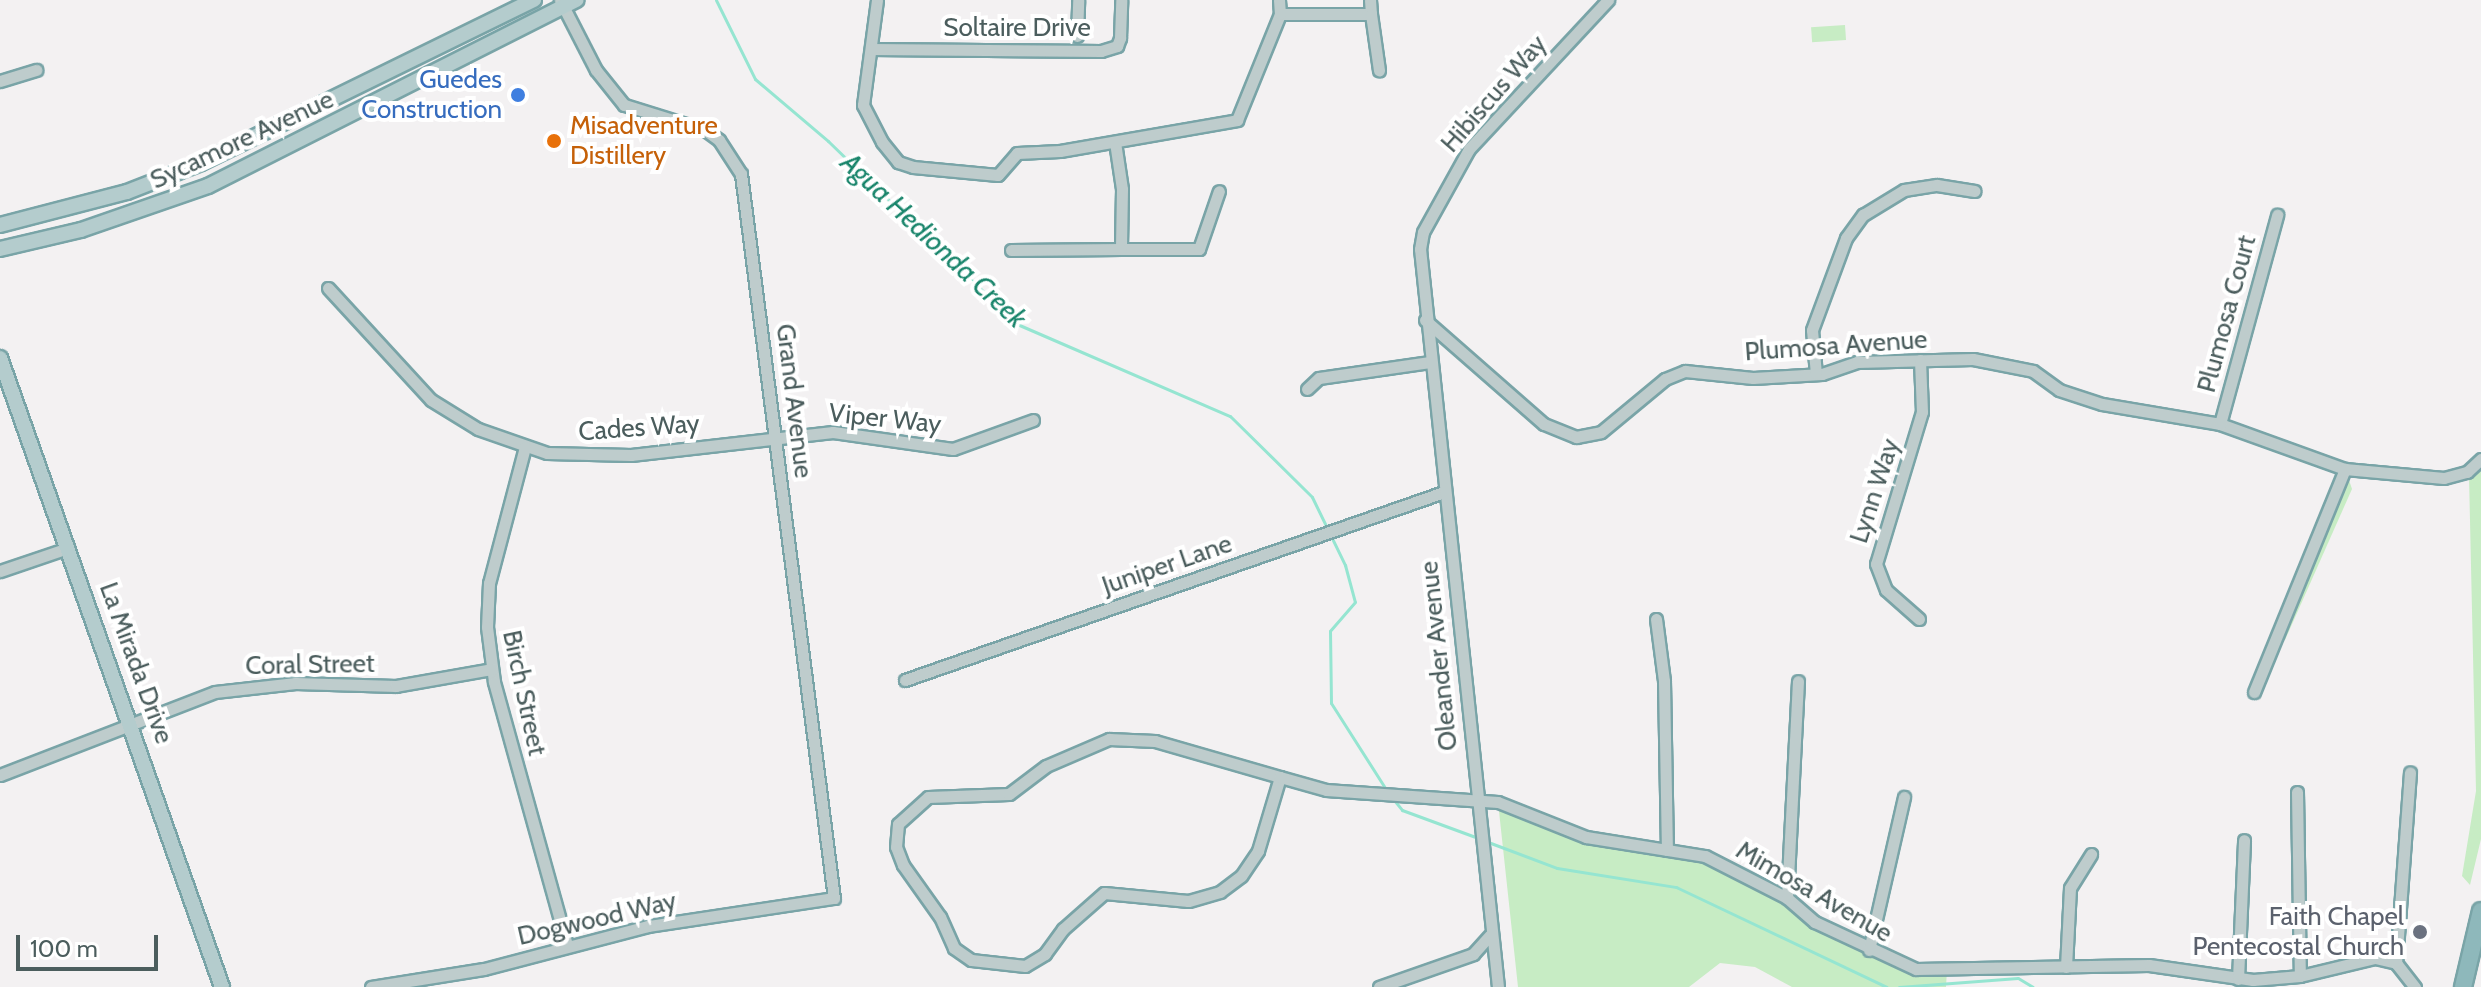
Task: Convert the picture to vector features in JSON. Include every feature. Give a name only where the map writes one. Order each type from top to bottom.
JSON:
[{"type":"highway","points":[[2463,987],[2481,911]]},
{"type":"main road","name":"Sycamore Avenue","points":[[0,225],[72,209],[201,163],[534,0]]},
{"type":"main road","name":"Sycamore Avenue","points":[[0,249],[81,230],[208,186],[567,2]]},
{"type":"main road","name":"La Mirada Drive","points":[[0,358],[133,724],[222,987]]},
{"type":"street","points":[[877,0],[863,91],[873,124],[898,162],[998,175],[1017,153],[1115,142],[1237,120],[1280,14],[1279,0]]},
{"type":"street","points":[[1077,36],[1078,0]]},
{"type":"street","name":"Soltaire Drive","points":[[871,49],[1101,51],[1117,46],[1121,0]]},
{"type":"street","points":[[1370,0],[1379,70]]},
{"type":"street","name":"Hibiscus Way","points":[[1425,320],[1422,241],[1451,179],[1487,127],[1608,0]]},
{"type":"street","name":"Grand Avenue","points":[[567,2],[596,70],[624,105],[705,130],[719,140],[741,174],[834,898]]},
{"type":"street","points":[[1280,14],[1371,14]]},
{"type":"street","points":[[0,81],[36,70]]},
{"type":"street","points":[[1115,142],[1122,189],[1121,249]]},
{"type":"street","points":[[1816,374],[1812,330],[1846,238],[1863,215],[1904,190],[1937,185],[1975,191]]},
{"type":"street","points":[[1011,250],[1199,249],[1219,191]]},
{"type":"street","name":"Plumosa Court","points":[[2220,424],[2277,215]]},
{"type":"street","name":"Cades Way","points":[[328,288],[431,400],[478,429],[525,447],[603,457],[776,437]]},
{"type":"street","name":"Oleander Avenue","points":[[1425,320],[1498,987]]},
{"type":"street","name":"Plumosa Avenue","points":[[1425,320],[1544,424],[1576,437],[1601,432],[1665,379],[1685,371],[1753,378],[1816,374],[1857,362],[1920,360],[1998,362],[2033,371],[2059,390],[2102,404],[2220,424],[2345,469],[2444,478],[2467,472],[2481,459]]},
{"type":"street","name":"Lynn Way","points":[[1919,619],[1886,590],[1876,564],[1919,424],[1920,360]]},
{"type":"street","points":[[1307,389],[1319,378],[1430,362]]},
{"type":"street","name":"Viper Way","points":[[776,437],[833,432],[953,449],[1033,420]]},
{"type":"street","name":"Birch Street","points":[[525,447],[489,583],[492,669],[567,946]]},
{"type":"street","points":[[2254,692],[2345,469]]},
{"type":"street","name":"Juniper Lane","points":[[905,680],[1444,492]]},
{"type":"street","points":[[0,571],[68,548]]},
{"type":"street","points":[[1656,619],[1664,681],[1667,850]]},
{"type":"street","name":"Coral Street","points":[[0,775],[215,692],[295,683],[396,686],[492,669]]},
{"type":"street","points":[[1787,898],[1798,681]]},
{"type":"street","name":"Mimosa Avenue","points":[[1280,777],[1258,851],[1241,876],[1220,892],[1188,901],[1104,893],[1072,919],[1045,954],[1013,968],[986,966],[954,948],[896,847],[898,824],[928,797],[1009,794],[1046,766],[1109,739],[1155,741],[1280,777],[1367,794],[1476,798],[1498,802],[1586,837],[1705,856],[1787,898],[1815,922],[1869,950],[1926,970],[2149,965],[2238,979],[2300,976],[2375,958],[2396,963]]},
{"type":"street","points":[[2410,773],[2396,963],[2415,987]]},
{"type":"street","points":[[2297,792],[2300,976]]},
{"type":"street","points":[[1869,950],[1904,797]]},
{"type":"street","points":[[2238,979],[2244,840]]},
{"type":"street","points":[[2066,967],[2070,888],[2091,854]]},
{"type":"street","name":"Dogwood Way","points":[[371,987],[484,969],[648,926],[834,898]]},
{"type":"street","points":[[1379,987],[1473,954],[1490,934]]},
{"type":"green space","points":[[1845,25],[1846,40],[1812,42],[1811,27]]},
{"type":"green space","points":[[2481,467],[2481,839],[2470,885],[2462,876],[2476,791],[2469,476]]},
{"type":"green space","points":[[2346,471],[2352,489],[2285,640],[2276,644]]},
{"type":"green space","points":[[1498,802],[1543,823],[1737,870],[1815,922],[1893,962],[1947,970],[1946,987],[1792,987],[1755,967],[1720,963],[1689,987],[1518,987]]},
{"type":"waterway","name":"Agua Hedionda Creek","points":[[716,0],[755,79],[828,141],[1017,324],[1230,416],[1312,497],[1345,565],[1355,602],[1330,631],[1331,703],[1387,791]]},
{"type":"waterway","name":"Agua Hedionda Creek","points":[[1394,800],[1402,810],[1481,839]]},
{"type":"waterway","name":"Agua Hedionda Creek","points":[[1488,842],[1557,868],[1676,887],[1887,987]]},
{"type":"waterway","name":"Agua Hedionda Creek","points":[[1899,987],[2018,978],[2033,987]]},
{"type":"place","name":"Guedes Construction","points":[[518,95]]},
{"type":"place","name":"Misadventure Distillery","points":[[554,141]]},
{"type":"place","name":"Faith Chapel Pentecostal Church","points":[[2420,932]]}]
